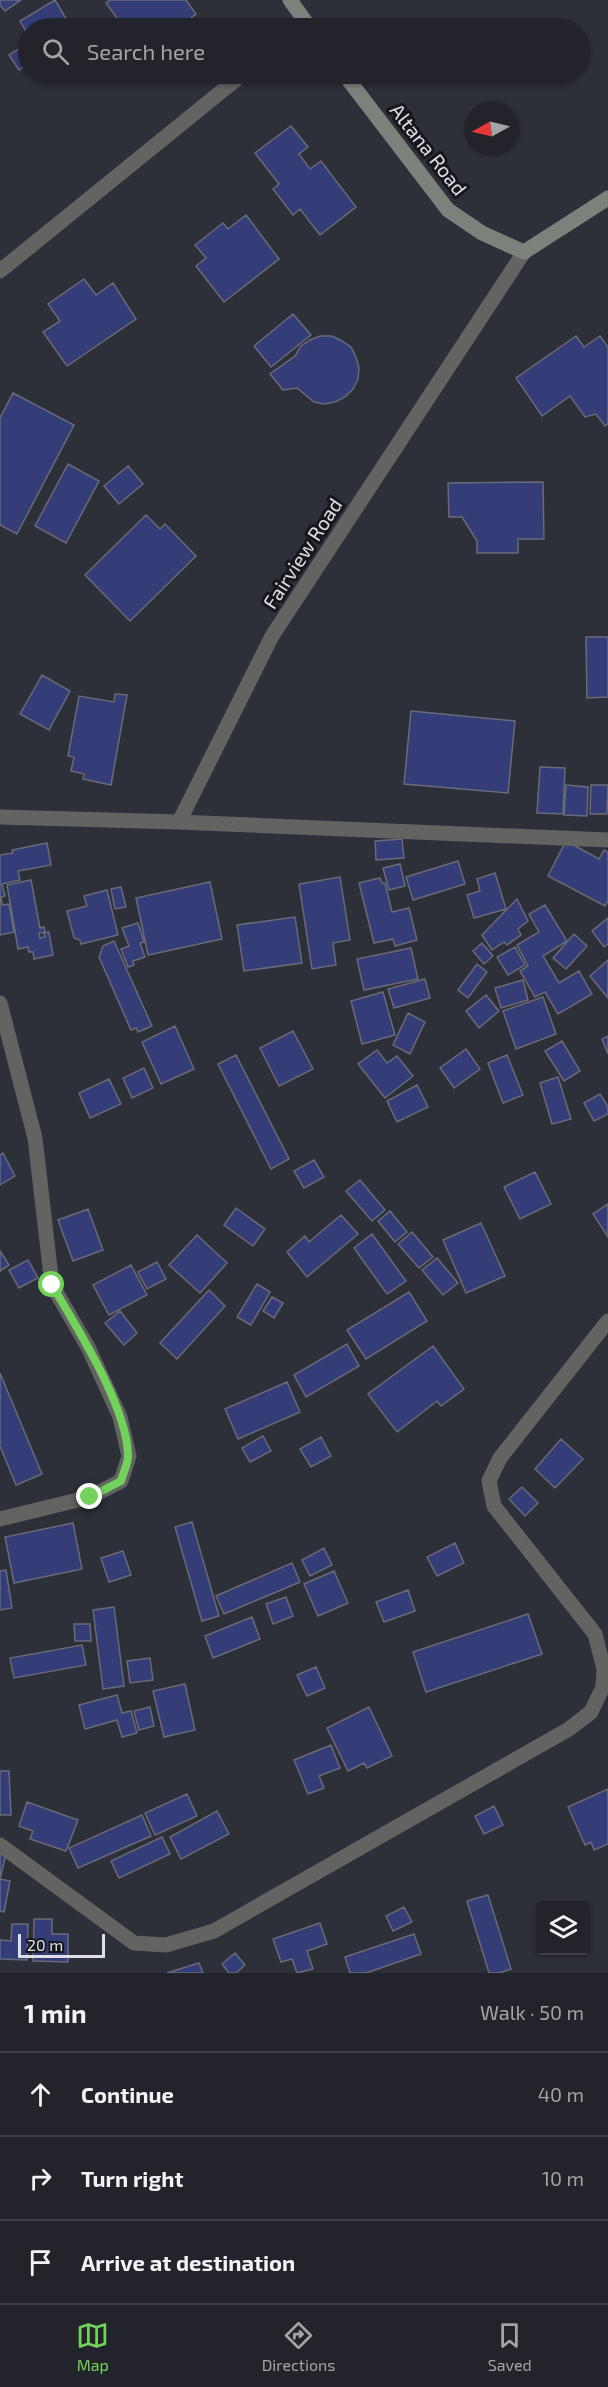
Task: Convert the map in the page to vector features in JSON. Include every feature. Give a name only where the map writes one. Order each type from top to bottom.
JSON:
[{"type":"main road","points":[[290,0],[300,18]]},
{"type":"main road","name":"Altana Road","points":[[352,84],[448,210],[482,233],[524,252]]},
{"type":"main road","name":"Fairview Road","points":[[524,252],[608,198]]},
{"type":"street","points":[[0,271],[231,84]]},
{"type":"street","name":"Fairview Road","points":[[179,822],[272,636],[524,252]]},
{"type":"street","points":[[0,817],[608,840]]},
{"type":"street","points":[[0,1003],[36,1138],[52,1285],[88,1347],[116,1407],[129,1456],[121,1481],[90,1497],[0,1519]]},
{"type":"street","points":[[0,1845],[134,1943],[166,1945],[214,1931],[559,1734],[591,1712],[603,1687],[604,1669],[596,1634],[494,1506],[489,1481],[500,1458],[608,1322]]},
{"type":"building","points":[[0,0],[21,0],[5,11],[0,5]]},
{"type":"building","points":[[55,0],[66,18],[25,18]]},
{"type":"building","points":[[110,0],[186,0],[196,14],[191,18],[117,18],[106,3]]},
{"type":"building","points":[[18,49],[18,68],[9,55]]},
{"type":"building","points":[[291,126],[308,147],[299,154],[310,169],[321,161],[356,207],[320,235],[300,209],[293,215],[273,189],[279,184],[255,153]]},
{"type":"building","points":[[246,215],[279,259],[224,302],[196,266],[206,258],[195,245],[223,223],[228,229]]},
{"type":"building","points":[[84,279],[96,295],[113,283],[136,319],[67,366],[43,332],[60,321],[48,304]]},
{"type":"building","points":[[293,314],[311,335],[271,367],[254,346]]},
{"type":"building","points":[[320,336],[332,336],[351,347],[359,368],[358,379],[353,389],[345,397],[324,404],[314,402],[297,388],[283,390],[270,374],[295,356],[301,346]]},
{"type":"building","points":[[576,336],[584,347],[600,336],[608,347],[608,424],[605,426],[596,414],[585,417],[570,396],[542,416],[516,378]]},
{"type":"building","points":[[13,393],[74,425],[17,534],[0,525],[0,418]]},
{"type":"building","points":[[68,464],[99,481],[66,543],[35,526]]},
{"type":"building","points":[[128,466],[143,484],[119,504],[104,486]]},
{"type":"building","points":[[543,482],[544,539],[518,539],[518,553],[477,553],[477,541],[462,517],[449,517],[448,483]]},
{"type":"building","points":[[146,515],[160,529],[165,524],[196,556],[130,621],[85,575]]},
{"type":"building","points":[[586,637],[608,637],[608,697],[587,698]]},
{"type":"building","points":[[42,675],[70,691],[49,730],[20,714]]},
{"type":"building","points":[[115,694],[127,695],[111,785],[83,779],[84,774],[71,771],[74,757],[68,756],[79,696],[114,702]]},
{"type":"building","points":[[411,711],[515,721],[508,793],[404,784]]},
{"type":"building","points":[[540,767],[565,768],[563,814],[537,813]]},
{"type":"building","points":[[566,785],[588,787],[587,816],[564,815]]},
{"type":"building","points":[[591,785],[608,785],[607,814],[590,814]]},
{"type":"building","points":[[402,839],[404,858],[376,860],[375,841]]},
{"type":"building","points":[[566,841],[599,859],[604,850],[608,852],[608,901],[605,906],[548,876]]},
{"type":"building","points":[[47,843],[51,865],[18,871],[20,880],[2,884],[5,896],[1,897],[2,905],[9,904],[14,932],[0,935],[0,855],[13,853],[12,850]]},
{"type":"building","points":[[458,861],[465,884],[413,900],[406,877]]},
{"type":"building","points":[[400,864],[405,886],[389,890],[383,868]]},
{"type":"building","points":[[495,873],[506,909],[474,918],[467,895],[480,891],[477,879]]},
{"type":"building","points":[[340,877],[350,940],[333,943],[336,965],[312,969],[299,884]]},
{"type":"building","points":[[380,878],[382,883],[385,883],[392,912],[409,908],[417,940],[395,946],[393,939],[374,943],[359,883]]},
{"type":"building","points":[[31,880],[40,928],[44,927],[45,932],[39,933],[40,938],[45,937],[44,933],[49,932],[53,955],[34,959],[33,952],[29,952],[28,947],[18,949],[7,885]]},
{"type":"building","points":[[210,882],[222,939],[148,955],[136,898]]},
{"type":"building","points":[[121,887],[126,907],[115,909],[111,889]]},
{"type":"building","points":[[107,890],[118,935],[81,944],[80,940],[74,938],[67,911],[87,906],[84,896]]},
{"type":"building","points":[[517,899],[528,921],[518,929],[521,935],[507,945],[504,942],[492,950],[482,935]]},
{"type":"building","points":[[545,905],[567,941],[543,956],[559,983],[579,971],[592,994],[558,1014],[545,992],[535,997],[520,971],[528,966],[517,945],[539,932],[529,914]]},
{"type":"building","points":[[295,917],[302,963],[244,971],[237,925]]},
{"type":"building","points":[[608,918],[608,944],[604,947],[592,931]]},
{"type":"building","points":[[138,923],[144,942],[140,943],[145,957],[133,961],[134,965],[128,967],[121,949],[129,946],[122,928]]},
{"type":"building","points":[[574,934],[587,946],[566,969],[553,958]]},
{"type":"building","points":[[114,941],[152,1026],[138,1032],[136,1028],[131,1030],[99,957],[103,946]]},
{"type":"building","points":[[482,943],[493,956],[484,964],[473,951]]},
{"type":"building","points":[[515,947],[525,965],[508,975],[497,957]]},
{"type":"building","points":[[411,948],[418,979],[364,990],[357,959]]},
{"type":"building","points":[[608,960],[608,998],[590,976]]},
{"type":"building","points":[[477,964],[487,972],[468,998],[458,990]]},
{"type":"building","points":[[425,979],[430,998],[394,1008],[388,989]]},
{"type":"building","points":[[523,980],[528,1000],[501,1008],[495,988]]},
{"type":"building","points":[[383,992],[395,1035],[362,1044],[351,1001]]},
{"type":"building","points":[[486,995],[499,1011],[479,1028],[466,1011]]},
{"type":"building","points":[[543,997],[556,1034],[516,1049],[503,1011]]},
{"type":"building","points":[[408,1013],[425,1022],[410,1054],[393,1045]]},
{"type":"building","points":[[175,1026],[194,1069],[161,1084],[142,1042]]},
{"type":"building","points":[[293,1031],[313,1069],[279,1086],[260,1048]]},
{"type":"building","points":[[608,1036],[608,1054],[602,1039]]},
{"type":"building","points":[[562,1041],[580,1071],[564,1081],[545,1051]]},
{"type":"building","points":[[466,1049],[480,1069],[454,1088],[440,1068]]},
{"type":"building","points":[[377,1050],[387,1063],[397,1056],[413,1076],[385,1098],[358,1064]]},
{"type":"building","points":[[236,1055],[289,1159],[271,1169],[218,1064]]},
{"type":"building","points":[[507,1055],[523,1095],[503,1103],[488,1063]]},
{"type":"building","points":[[144,1068],[153,1088],[132,1098],[123,1078]]},
{"type":"building","points":[[558,1077],[571,1119],[552,1124],[540,1083]]},
{"type":"building","points":[[109,1079],[121,1104],[90,1118],[79,1093]]},
{"type":"building","points":[[417,1085],[428,1107],[397,1122],[387,1101]]},
{"type":"building","points":[[600,1094],[608,1107],[608,1114],[594,1121],[584,1103]]},
{"type":"building","points":[[3,1153],[15,1176],[0,1185],[0,1155]]},
{"type":"building","points":[[314,1160],[324,1177],[304,1188],[294,1171]]},
{"type":"building","points":[[535,1172],[551,1204],[520,1219],[504,1187]]},
{"type":"building","points":[[360,1180],[385,1210],[372,1221],[346,1191]]},
{"type":"building","points":[[608,1204],[608,1237],[593,1214]]},
{"type":"building","points":[[236,1208],[265,1229],[253,1246],[224,1225]]},
{"type":"building","points":[[88,1209],[103,1250],[73,1261],[58,1220]]},
{"type":"building","points":[[390,1211],[407,1232],[395,1242],[378,1221]]},
{"type":"building","points":[[341,1215],[358,1234],[307,1277],[287,1252],[305,1236],[309,1242]]},
{"type":"building","points":[[481,1223],[505,1276],[466,1293],[443,1240]]},
{"type":"building","points":[[412,1232],[433,1257],[419,1268],[398,1244]]},
{"type":"building","points":[[372,1234],[406,1281],[387,1294],[354,1248]]},
{"type":"building","points":[[197,1235],[227,1263],[200,1293],[169,1265]]},
{"type":"building","points":[[0,1251],[9,1265],[0,1271]]},
{"type":"building","points":[[437,1258],[458,1283],[443,1295],[422,1270]]},
{"type":"building","points":[[28,1260],[38,1278],[19,1288],[9,1270]]},
{"type":"building","points":[[157,1262],[166,1279],[147,1289],[138,1272]]},
{"type":"building","points":[[131,1265],[147,1295],[109,1315],[93,1285]]},
{"type":"building","points":[[257,1284],[270,1292],[251,1325],[237,1317]]},
{"type":"building","points":[[209,1290],[225,1306],[177,1359],[160,1343]]},
{"type":"building","points":[[409,1292],[427,1321],[366,1359],[347,1330]]},
{"type":"building","points":[[272,1297],[283,1303],[274,1318],[263,1311]]},
{"type":"building","points":[[120,1311],[137,1333],[124,1345],[105,1323]]},
{"type":"building","points":[[347,1344],[359,1366],[306,1397],[294,1375]]},
{"type":"building","points":[[433,1346],[464,1389],[441,1406],[437,1401],[397,1432],[368,1394]]},
{"type":"building","points":[[0,1373],[42,1474],[16,1485],[0,1446]]},
{"type":"building","points":[[287,1382],[300,1412],[238,1439],[225,1409]]},
{"type":"building","points":[[263,1436],[271,1451],[250,1462],[242,1448]]},
{"type":"building","points":[[321,1437],[331,1456],[311,1467],[300,1449]]},
{"type":"building","points":[[561,1439],[583,1459],[555,1488],[535,1469]]},
{"type":"building","points":[[522,1487],[538,1503],[525,1516],[509,1499]]},
{"type":"building","points":[[192,1522],[219,1616],[202,1621],[175,1527]]},
{"type":"building","points":[[73,1523],[82,1569],[14,1583],[5,1537]]},
{"type":"building","points":[[455,1543],[464,1563],[437,1576],[427,1557]]},
{"type":"building","points":[[324,1548],[332,1565],[310,1576],[302,1560]]},
{"type":"building","points":[[123,1551],[131,1575],[109,1582],[101,1558]]},
{"type":"building","points":[[292,1563],[300,1582],[224,1614],[216,1596]]},
{"type":"building","points":[[6,1570],[12,1608],[0,1610],[0,1571]]},
{"type":"building","points":[[334,1571],[348,1603],[318,1616],[304,1584]]},
{"type":"building","points":[[408,1590],[415,1611],[384,1622],[376,1602]]},
{"type":"building","points":[[286,1597],[293,1616],[273,1624],[266,1604]]},
{"type":"building","points":[[114,1607],[124,1686],[103,1689],[93,1610]]},
{"type":"building","points":[[528,1614],[542,1654],[426,1692],[413,1652]]},
{"type":"building","points":[[252,1617],[260,1639],[213,1658],[205,1636]]},
{"type":"building","points":[[74,1624],[90,1624],[91,1641],[75,1641]]},
{"type":"building","points":[[82,1645],[86,1665],[14,1678],[10,1658]]},
{"type":"building","points":[[150,1658],[153,1680],[130,1683],[127,1661]]},
{"type":"building","points":[[316,1667],[325,1688],[307,1696],[297,1675]]},
{"type":"building","points":[[185,1684],[195,1730],[164,1737],[153,1691]]},
{"type":"building","points":[[117,1695],[122,1713],[131,1711],[137,1733],[122,1737],[117,1720],[85,1729],[79,1705]]},
{"type":"building","points":[[150,1707],[154,1726],[139,1730],[134,1711]]},
{"type":"building","points":[[369,1707],[392,1756],[367,1768],[364,1763],[348,1771],[327,1728]]},
{"type":"building","points":[[331,1745],[340,1768],[319,1776],[324,1788],[308,1794],[294,1760]]},
{"type":"building","points":[[0,1771],[9,1771],[11,1815],[0,1815]]},
{"type":"building","points":[[608,1789],[608,1844],[594,1850],[591,1842],[585,1845],[568,1807]]},
{"type":"building","points":[[187,1794],[197,1816],[155,1835],[145,1813]]},
{"type":"building","points":[[27,1802],[78,1820],[66,1851],[30,1839],[33,1831],[19,1826]]},
{"type":"building","points":[[494,1806],[503,1825],[484,1834],[475,1816]]},
{"type":"building","points":[[217,1811],[229,1834],[181,1859],[170,1837]]},
{"type":"building","points":[[142,1815],[151,1836],[78,1868],[69,1848]]},
{"type":"building","points":[[162,1837],[170,1854],[119,1878],[111,1861]]},
{"type":"building","points":[[0,1850],[6,1854],[0,1879]]},
{"type":"building","points":[[0,1879],[10,1881],[4,1912],[0,1911]]},
{"type":"building","points":[[488,1895],[511,1969],[499,1973],[489,1973],[467,1901]]},
{"type":"building","points":[[404,1907],[412,1922],[393,1931],[386,1916]]},
{"type":"building","points":[[34,1919],[52,1919],[52,1934],[68,1934],[68,1962],[33,1961]]},
{"type":"building","points":[[320,1923],[327,1944],[307,1951],[313,1969],[297,1973],[292,1959],[281,1962],[273,1939]]},
{"type":"building","points":[[12,1924],[28,1924],[27,1960],[0,1959],[0,1940],[11,1941]]},
{"type":"building","points":[[414,1934],[421,1954],[366,1973],[350,1973],[345,1957]]},
{"type":"building","points":[[235,1953],[245,1965],[236,1973],[229,1973],[222,1964]]},
{"type":"building","points":[[199,1963],[203,1973],[167,1973]]},
{"type":"route","points":[[52,1285],[88,1347],[120,1417],[129,1456],[121,1481],[90,1497]]}]
